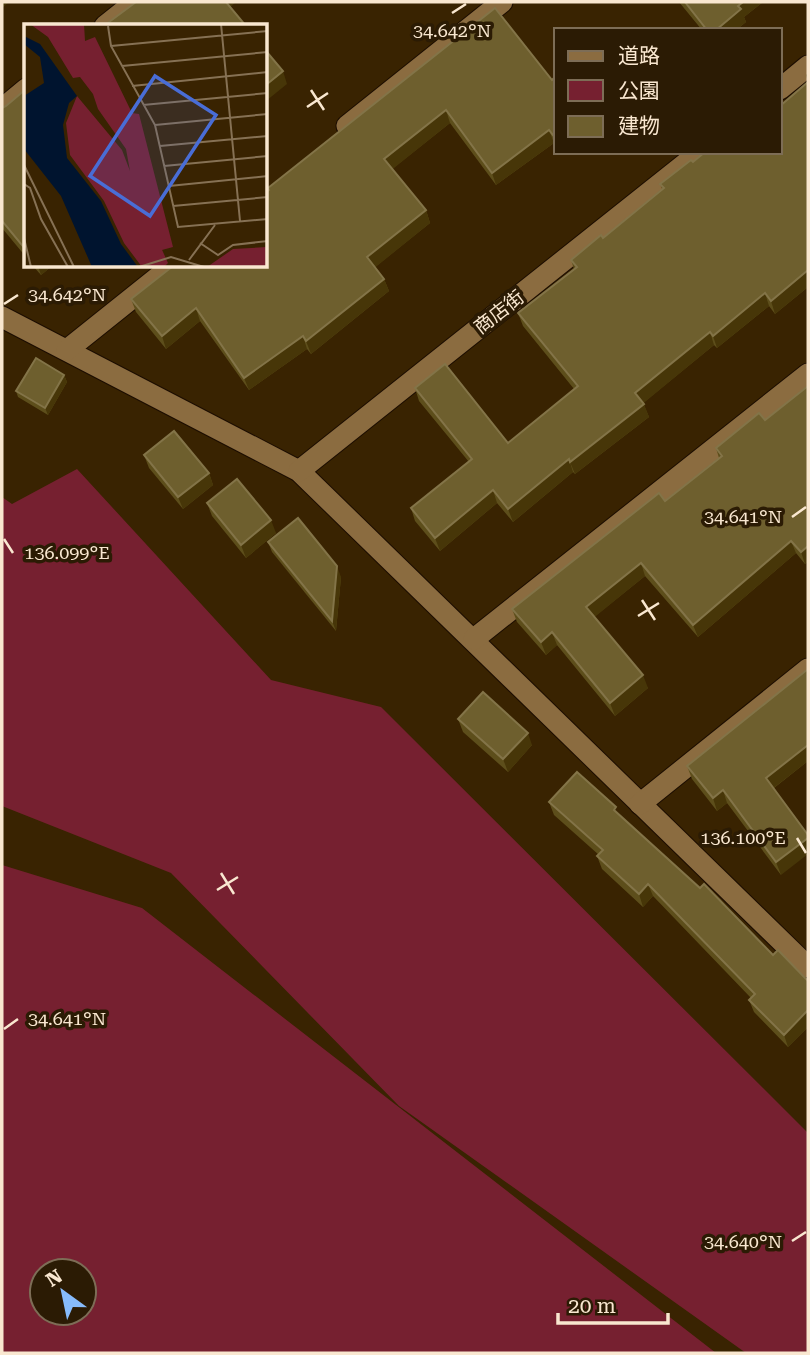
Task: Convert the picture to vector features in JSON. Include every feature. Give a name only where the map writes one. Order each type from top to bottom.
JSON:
[{"type":"street","points":[[108,24],[135,2]]},
{"type":"street","points":[[330,139],[502,2]]},
{"type":"street","points":[[782,87],[808,66]]},
{"type":"street","points":[[2,109],[24,91]]},
{"type":"street","name":"商店街","points":[[299,471],[697,154]]},
{"type":"street","points":[[67,350],[170,268]]},
{"type":"street","points":[[2,317],[299,471],[807,963]]},
{"type":"street","points":[[474,639],[808,374]]},
{"type":"street","points":[[640,804],[808,669]]},
{"type":"green space","points":[[77,469],[271,680],[381,707],[808,1133],[808,1353],[746,1353],[399,1106],[171,873],[2,806],[2,497],[12,504]]},
{"type":"green space","points":[[2,865],[142,908],[716,1353],[2,1353]]},
{"type":"building","points":[[136,2],[226,2],[244,24],[106,24]]},
{"type":"building","points":[[685,2],[743,2],[738,6],[741,9],[718,28],[705,28]]},
{"type":"building","points":[[495,8],[552,80],[554,78],[554,136],[549,130],[492,173],[446,110],[384,159],[426,210],[367,257],[384,279],[306,341],[303,336],[244,378],[196,308],[162,336],[131,299],[170,268],[268,268],[268,188]]},
{"type":"building","points":[[268,53],[283,71],[268,83]]},
{"type":"building","points":[[808,82],[808,270],[771,301],[765,293],[713,336],[710,332],[635,393],[644,404],[570,462],[569,459],[508,509],[493,490],[435,538],[411,508],[472,459],[415,388],[445,364],[508,443],[578,386],[518,313],[577,267],[571,260],[601,235],[603,238],[664,188],[660,184],[691,160],[693,162],[703,154],[782,154],[782,104]]},
{"type":"building","points":[[24,91],[24,248],[2,221],[2,108]]},
{"type":"building","points":[[36,358],[64,375],[45,408],[16,391]]},
{"type":"building","points":[[808,386],[808,546],[801,552],[791,541],[693,625],[641,563],[586,607],[643,675],[610,703],[552,632],[541,642],[512,609],[659,493],[665,501],[722,456],[716,448],[759,413],[765,420]]},
{"type":"building","points":[[174,431],[209,473],[178,497],[144,455]]},
{"type":"building","points":[[237,479],[271,520],[241,545],[207,503]]},
{"type":"building","points":[[298,518],[337,566],[332,621],[268,542]]},
{"type":"building","points":[[808,669],[808,745],[766,778],[808,838],[776,862],[723,790],[713,798],[687,766]]},
{"type":"building","points":[[483,692],[528,733],[503,759],[458,719]]},
{"type":"building","points":[[577,772],[616,807],[614,810],[700,888],[704,884],[773,955],[778,950],[808,981],[808,1010],[784,1035],[749,1000],[755,994],[648,884],[639,894],[597,856],[603,850],[549,802]]}]
